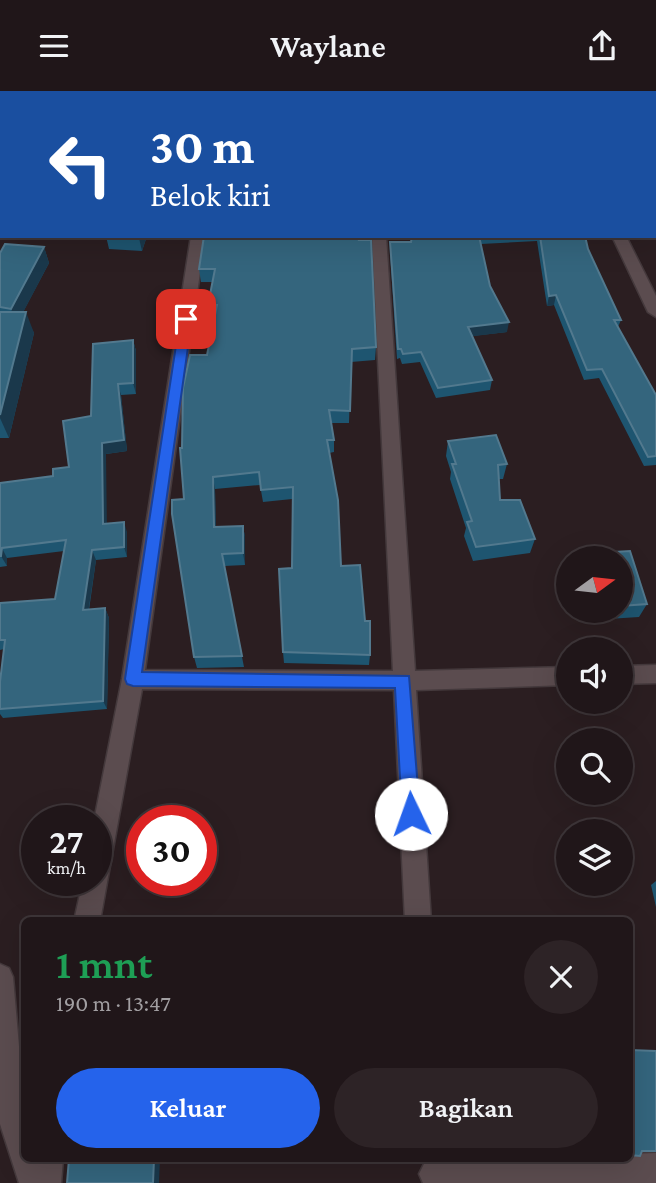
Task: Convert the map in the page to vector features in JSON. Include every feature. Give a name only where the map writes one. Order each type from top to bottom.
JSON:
[{"type":"street","points":[[109,805],[133,679],[198,238]]},
{"type":"street","points":[[379,238],[418,917]]},
{"type":"street","points":[[620,238],[656,312]]},
{"type":"street","points":[[633,675],[656,674]]},
{"type":"street","points":[[133,679],[403,681],[556,677]]},
{"type":"street","points":[[89,917],[92,896]]},
{"type":"street","points":[[0,977],[9,1098],[21,1152]]},
{"type":"street","points":[[24,1162],[34,1183]]},
{"type":"street","points":[[46,1183],[49,1162]]},
{"type":"street","points":[[433,1172],[656,1168]]},
{"type":"building","points":[[204,238],[371,240],[376,347],[352,349],[350,411],[329,410],[334,440],[327,440],[338,500],[341,566],[360,565],[365,621],[370,621],[370,655],[283,652],[279,569],[292,568],[293,487],[261,490],[259,472],[213,477],[214,527],[243,526],[243,553],[222,554],[242,656],[194,657],[172,500],[184,499],[180,448],[183,388],[190,355],[207,355],[217,305],[208,305],[215,269],[199,269]]},
{"type":"building","points":[[412,238],[479,238],[490,286],[509,322],[468,327],[492,380],[438,388],[421,352],[403,354],[401,349],[398,349],[390,242],[411,242]]},
{"type":"building","points":[[540,238],[585,238],[621,320],[614,320],[656,395],[656,456],[648,457],[602,369],[587,370],[556,295],[549,296]]},
{"type":"building","points":[[5,244],[44,247],[11,309],[0,307],[0,253]]},
{"type":"building","points":[[0,312],[26,312],[0,415]]},
{"type":"building","points":[[133,340],[133,383],[118,384],[124,440],[102,443],[103,524],[124,522],[124,547],[92,550],[83,610],[105,608],[103,701],[0,709],[5,640],[0,640],[0,603],[55,599],[66,540],[2,548],[0,556],[0,483],[53,476],[53,469],[69,467],[63,421],[91,416],[93,344]]},
{"type":"building","points":[[496,435],[507,464],[498,465],[500,500],[520,500],[535,539],[476,547],[467,522],[472,521],[452,464],[456,464],[448,441]]},
{"type":"building","points":[[634,563],[647,604],[634,605]]},
{"type":"building","points":[[633,1050],[656,1051],[656,1151],[642,1151],[640,1156],[633,1155]]},
{"type":"building","points":[[69,1162],[154,1162],[153,1183],[67,1183]]},
{"type":"route","points":[[186,319],[133,679],[403,681],[411,814]]}]
